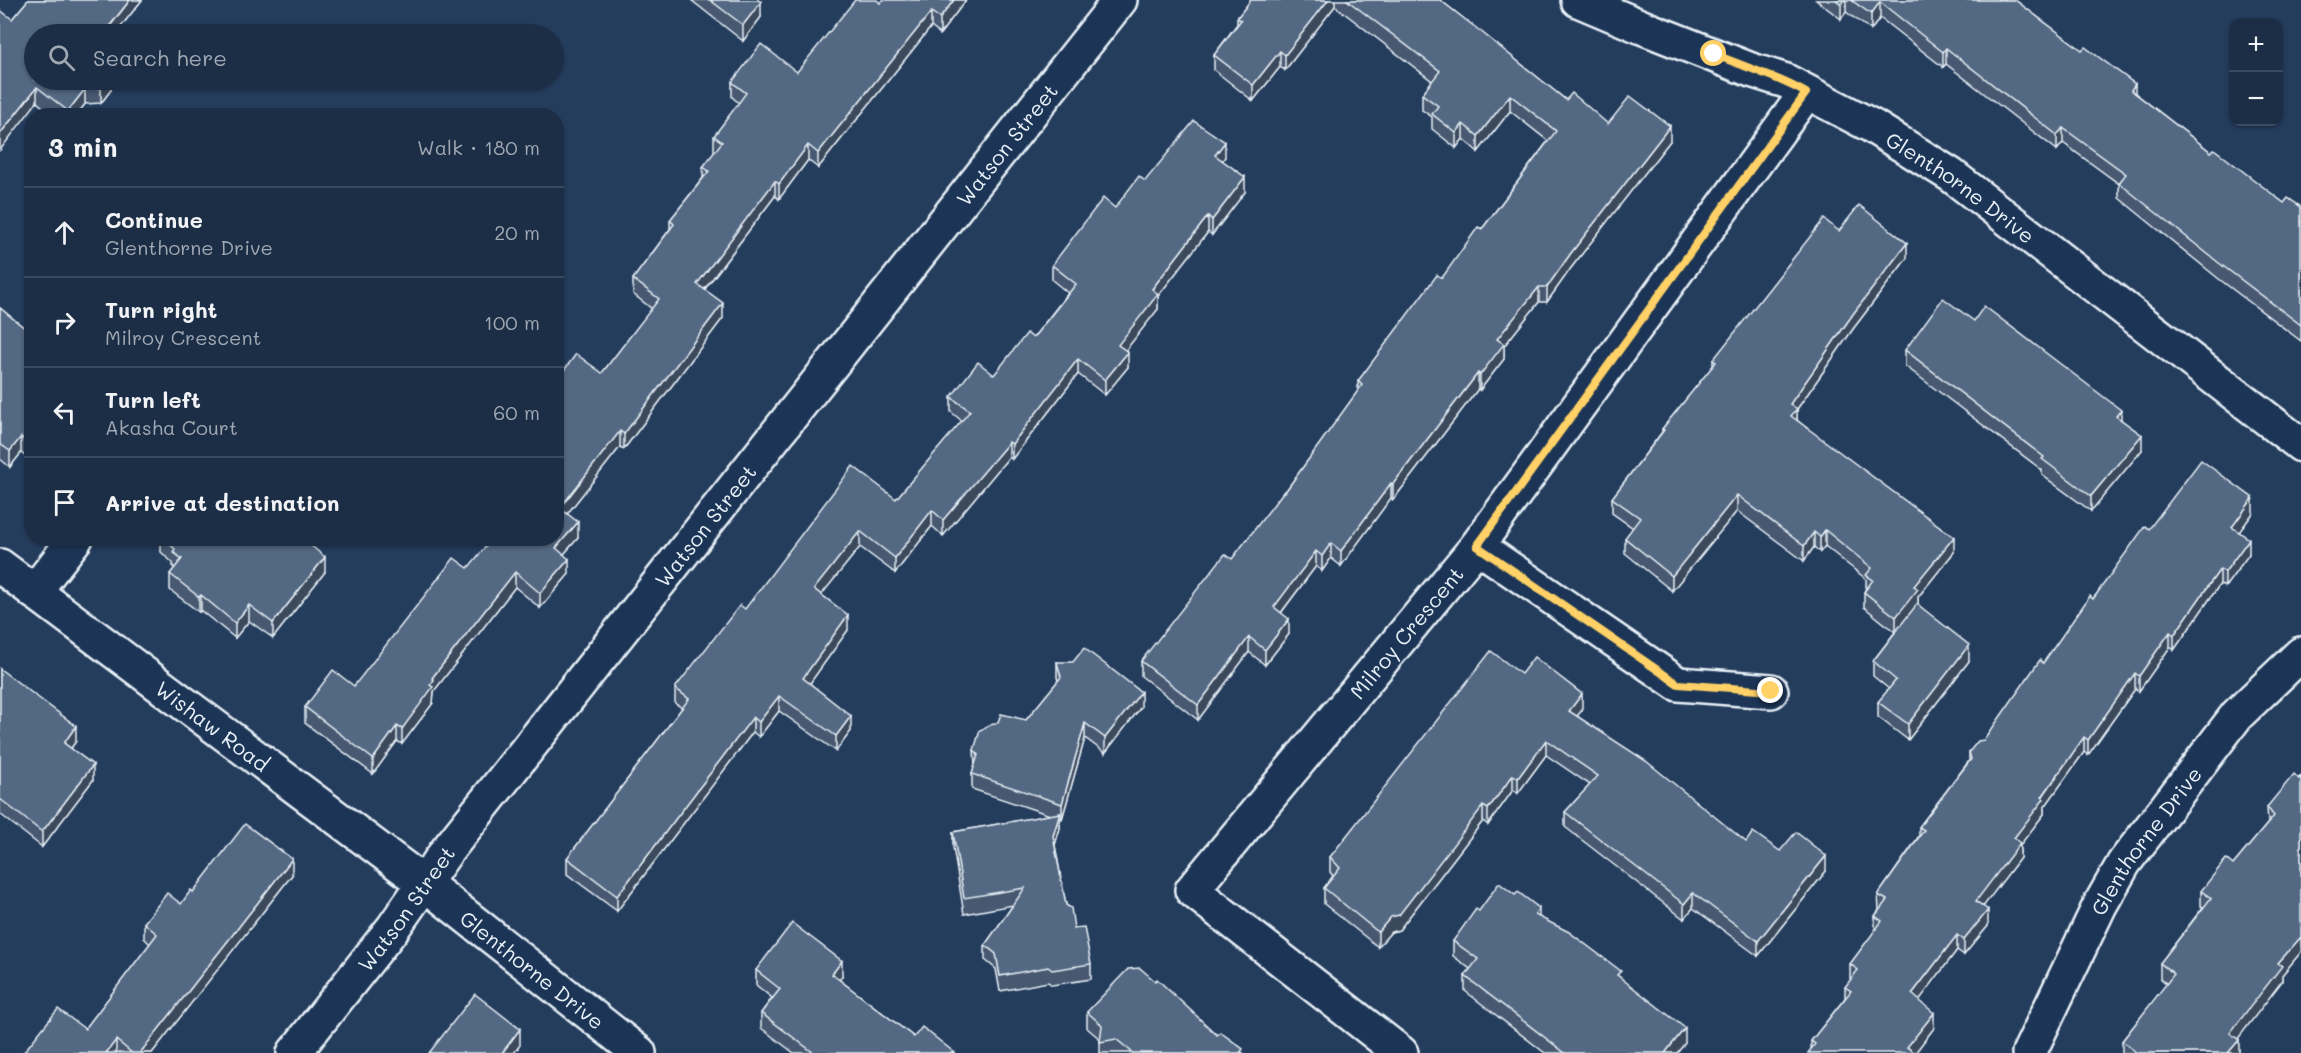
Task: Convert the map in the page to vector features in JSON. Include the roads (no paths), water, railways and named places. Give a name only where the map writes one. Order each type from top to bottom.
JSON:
[{"type":"street","name":"Watson Street","points":[[294,1053],[393,928],[446,852],[1120,0]]},
{"type":"street","name":"Glenthorne Drive","points":[[1578,0],[1751,70],[1786,81],[1872,126],[1951,175],[2301,445]]},
{"type":"street","name":"Milroy Crescent","points":[[1401,1053],[1192,890],[1477,546],[1806,93]]},
{"type":"street","points":[[34,592],[70,546]]},
{"type":"street","points":[[1477,546],[1678,684],[1771,691]]},
{"type":"street","name":"Wishaw Road","points":[[0,566],[424,883]]},
{"type":"street","name":"Glenthorne Drive","points":[[2029,1053],[2100,905],[2124,863],[2237,716],[2301,654]]},
{"type":"street","name":"Glenthorne Drive","points":[[424,883],[639,1053]]}]
